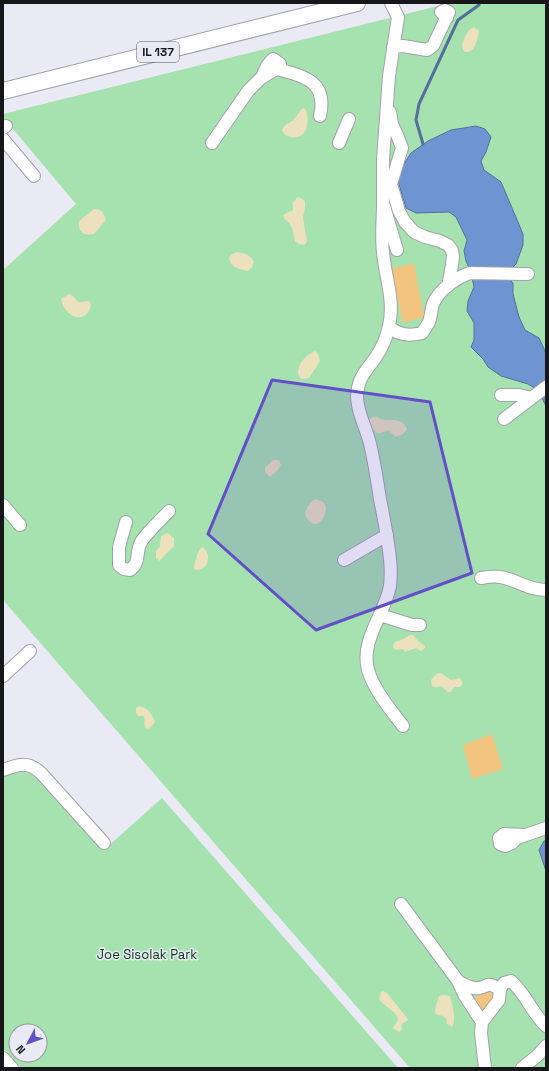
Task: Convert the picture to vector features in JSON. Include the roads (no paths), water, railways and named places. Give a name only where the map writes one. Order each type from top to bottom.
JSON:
[{"type":"main road","name":"IL 137","points":[[3,91],[357,3]]},
{"type":"street","points":[[390,3],[398,16],[388,76],[382,203],[383,251],[392,304],[389,326],[382,347],[377,356],[365,370],[360,382],[358,407],[369,439],[376,471],[390,559],[390,587],[369,641],[367,658],[368,669],[376,687],[403,726]]},
{"type":"street","points":[[393,47],[403,46],[427,50],[433,46],[447,18]]},
{"type":"street","points":[[212,142],[248,91],[261,78],[276,69],[310,80],[320,90],[322,106],[320,116]]},
{"type":"street","points":[[387,103],[392,124],[402,148],[391,184],[399,211],[405,222],[414,232],[440,241],[452,250],[452,265],[448,286]]},
{"type":"street","points":[[339,143],[349,119]]},
{"type":"street","points":[[3,140],[34,176]]},
{"type":"street","points":[[382,203],[396,250]]},
{"type":"street","points":[[389,326],[393,330],[402,334],[412,336],[422,333],[428,323],[433,305],[438,295],[465,274],[528,274]]},
{"type":"street","points":[[501,395],[538,393]]},
{"type":"street","points":[[504,419],[538,393]]},
{"type":"street","points":[[3,505],[20,525]]},
{"type":"street","points":[[126,522],[119,547],[119,565],[124,569],[130,570],[136,566],[140,544],[169,511]]},
{"type":"street","points":[[344,560],[387,534]]},
{"type":"street","points":[[481,578],[500,577],[535,590],[546,590]]},
{"type":"street","points":[[380,615],[420,626]]},
{"type":"street","points":[[3,676],[30,651]]},
{"type":"street","points":[[3,770],[16,765],[28,765],[35,768],[104,844]]},
{"type":"street","points":[[526,835],[546,828]]},
{"type":"street","points":[[401,904],[458,981],[465,996],[482,1022]]},
{"type":"street","points":[[458,981],[468,987],[479,988],[487,984],[500,989]]},
{"type":"street","points":[[485,1068],[481,1033],[482,1022],[499,1000],[500,989],[504,983],[512,981],[519,988],[538,1017],[546,1026]]},
{"type":"street","points":[[522,1068],[537,1056],[546,1046]]},
{"type":"street","points":[[3,1058],[12,1068]]},
{"type":"water","points":[[476,126],[485,129],[491,137],[481,161],[484,170],[501,182],[523,234],[523,245],[516,264],[510,270],[508,278],[513,283],[513,294],[519,317],[525,330],[539,338],[546,353],[546,406],[538,390],[528,384],[501,376],[488,367],[483,359],[471,347],[474,340],[474,323],[467,311],[468,301],[474,287],[464,251],[467,240],[456,217],[449,212],[416,213],[406,208],[398,181],[402,167],[411,153],[428,141],[451,130]]},
{"type":"water","points":[[544,841],[546,841],[546,871],[539,850]]},
{"type":"waterway","points":[[423,144],[416,120],[419,104],[458,20],[479,5],[479,3]]},
{"type":"park label","name":"Joe Sisolak Park","points":[[147,954]]}]
